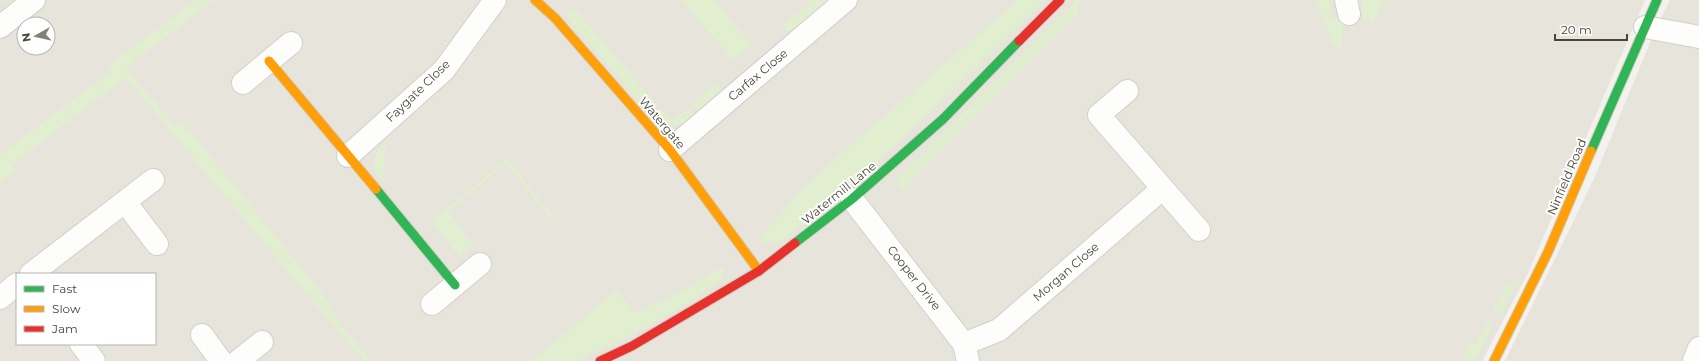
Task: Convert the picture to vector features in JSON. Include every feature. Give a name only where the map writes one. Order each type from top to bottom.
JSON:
[{"type":"street","points":[[0,28],[34,0]]},
{"type":"street","name":"Faygate Close","points":[[348,156],[444,70],[495,0]]},
{"type":"street","name":"Watergate","points":[[534,0],[555,18],[670,150],[759,271]]},
{"type":"street","name":"Carfax Close","points":[[670,150],[846,0]]},
{"type":"street","name":"Watermill Lane","points":[[600,361],[632,346],[759,271],[852,199],[943,118],[1060,0]]},
{"type":"street","name":"Ninfield Road","points":[[1494,361],[1548,252],[1657,0]]},
{"type":"street","points":[[1645,27],[1699,37]]},
{"type":"street","points":[[242,83],[291,43]]},
{"type":"street","points":[[269,61],[455,285]]},
{"type":"street","points":[[1126,91],[1099,115],[1199,230]]},
{"type":"street","points":[[32,273],[153,180]]},
{"type":"street","name":"Morgan Close","points":[[966,352],[999,330],[1162,189]]},
{"type":"street","name":"Cooper Drive","points":[[852,199],[966,352]]},
{"type":"street","points":[[125,202],[157,244]]},
{"type":"street","points":[[432,304],[480,264]]},
{"type":"street","points":[[0,298],[16,285]]},
{"type":"street","points":[[202,335],[221,361]]},
{"type":"street","points":[[238,361],[262,342]]},
{"type":"street","points":[[82,345],[94,361]]},
{"type":"street","points":[[1694,361],[1699,348]]},
{"type":"shaded area","points":[[0,0],[1645,0],[1528,273],[1482,361],[0,361]]},
{"type":"shaded area","points":[[1670,0],[1699,0],[1699,361],[1505,361],[1593,181],[1656,28]]},
{"type":"green space","points":[[196,0],[214,0],[126,68],[176,126],[183,122],[323,294],[341,326],[372,361],[365,361],[314,303],[126,78],[13,165],[16,170],[0,183],[0,154],[112,71],[109,65]]},
{"type":"green space","points":[[681,0],[714,0],[752,44],[733,60]]},
{"type":"green space","points":[[810,0],[828,0],[821,10],[799,29],[787,31],[782,25],[810,3]]},
{"type":"green space","points":[[1016,0],[1045,0],[866,173],[779,243],[764,242],[760,239],[796,195],[860,137],[1007,10]]},
{"type":"green space","points":[[1077,0],[1080,0],[1079,13],[903,189],[895,181]]},
{"type":"green space","points":[[1315,0],[1329,0],[1332,19],[1345,18],[1339,55]]},
{"type":"green space","points":[[1365,0],[1385,0],[1373,23],[1363,18],[1362,4]]},
{"type":"green space","points":[[574,7],[657,105],[648,112],[565,15]]},
{"type":"green space","points":[[716,83],[720,86],[718,98],[699,114],[692,104]]},
{"type":"green space","points":[[661,108],[672,121],[688,108],[696,117],[683,125],[665,125],[653,115]]},
{"type":"green space","points":[[386,140],[383,184],[376,172],[374,162],[381,146]]},
{"type":"green space","points":[[507,159],[555,218],[553,221],[506,164],[448,212],[473,244],[459,256],[431,221]]},
{"type":"green space","points":[[719,267],[726,267],[720,281],[677,310],[622,340],[576,361],[527,361],[538,356],[616,290],[635,313],[692,286]]},
{"type":"green space","points":[[1508,282],[1515,285],[1501,313],[1493,311]]},
{"type":"green space","points":[[1488,321],[1493,326],[1475,361],[1470,361],[1463,357],[1471,342],[1476,344]]},
{"type":"traffic: fast","points":[[1591,151],[1657,0]]},
{"type":"traffic: fast","points":[[795,243],[852,199],[943,119],[1019,41]]},
{"type":"traffic: fast","points":[[376,189],[455,285]]},
{"type":"traffic: slow","points":[[535,0],[555,18],[670,150],[759,271]]},
{"type":"traffic: slow","points":[[269,61],[376,189]]},
{"type":"traffic: slow","points":[[1494,361],[1548,252],[1591,151]]},
{"type":"traffic: jam","points":[[1019,41],[1060,0]]},
{"type":"traffic: jam","points":[[600,361],[632,346],[759,271],[795,243]]}]
